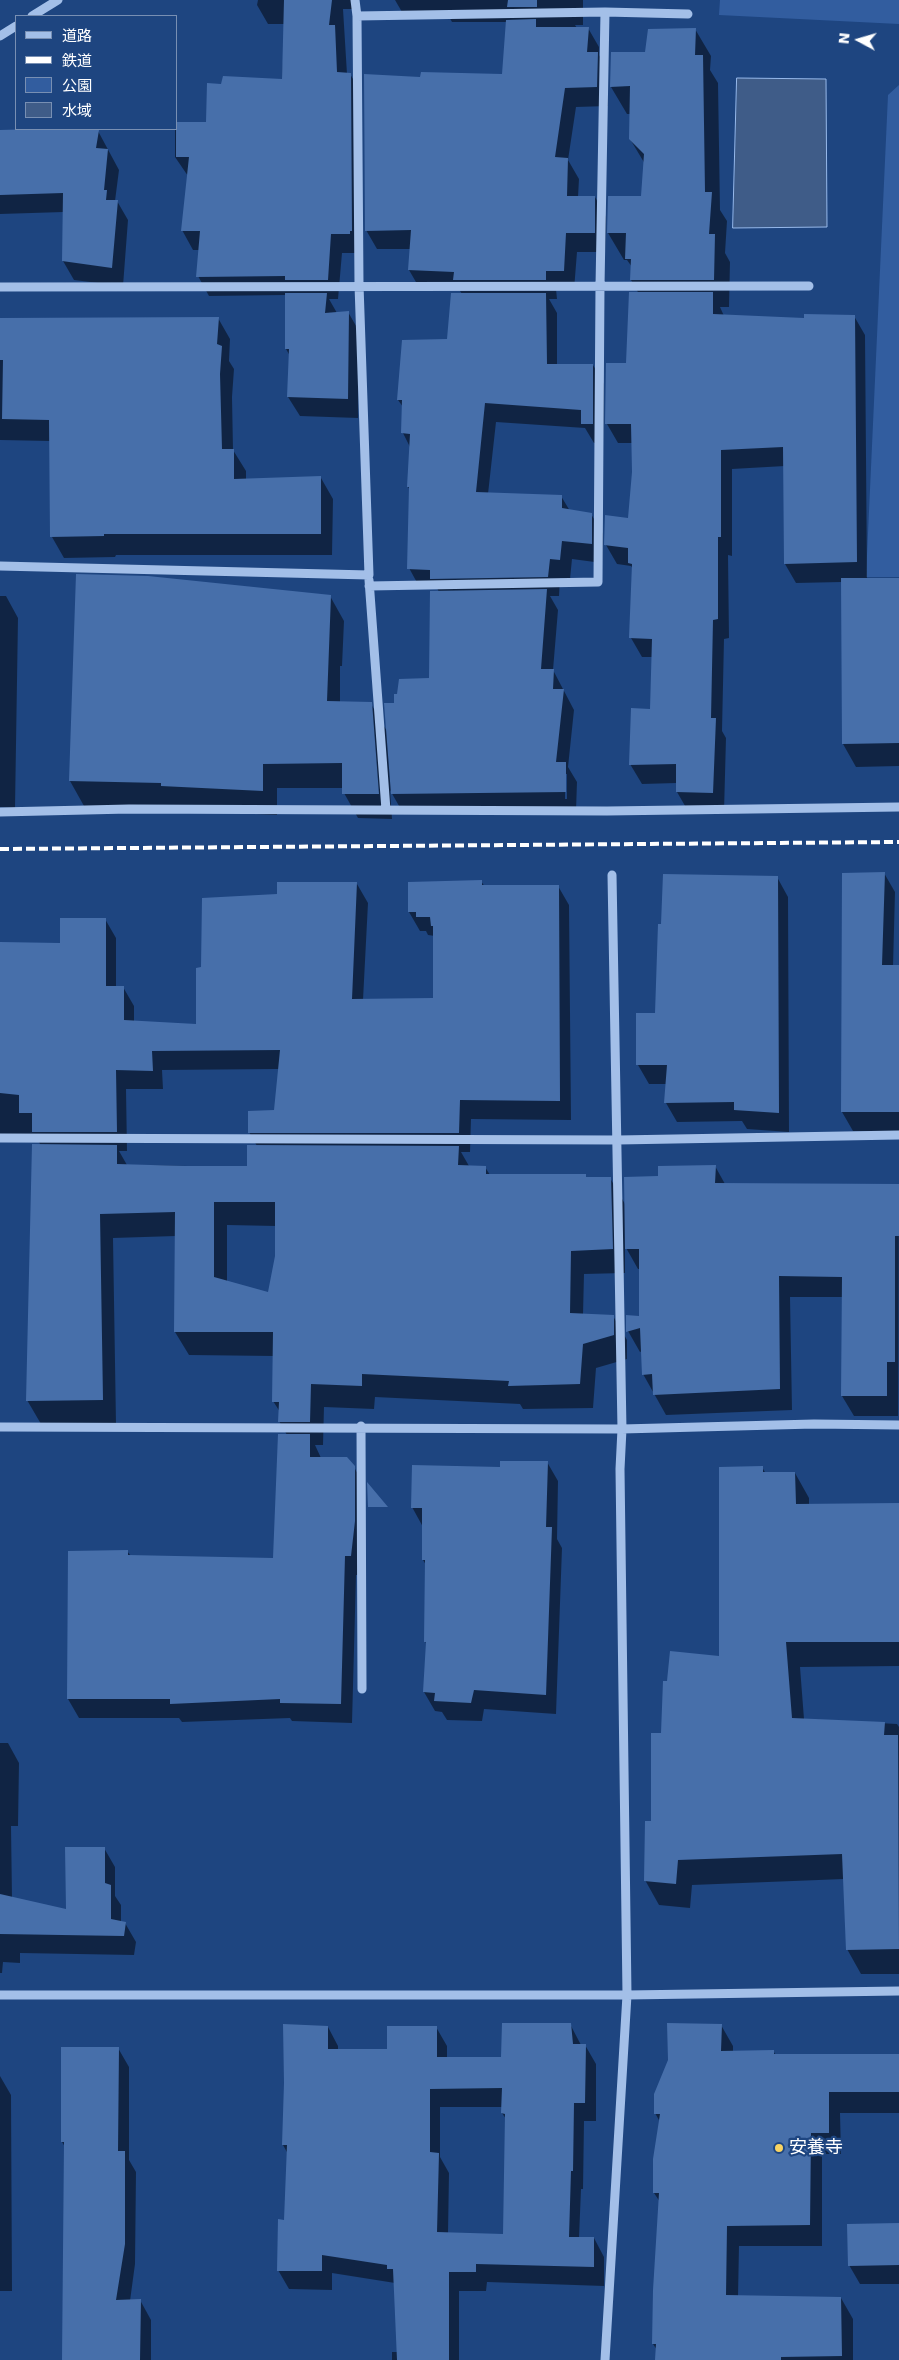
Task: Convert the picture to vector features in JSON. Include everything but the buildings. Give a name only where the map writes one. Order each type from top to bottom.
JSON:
[{"type":"street","points":[[34,15],[58,0]]},
{"type":"street","points":[[355,0],[358,16],[359,285],[369,586],[386,810]]},
{"type":"street","points":[[358,16],[606,12],[688,14]]},
{"type":"street","points":[[369,586],[598,582],[600,286],[606,12]]},
{"type":"street","points":[[0,36],[15,27]]},
{"type":"street","points":[[0,287],[359,285],[808,286]]},
{"type":"street","points":[[0,566],[369,575]]},
{"type":"street","points":[[0,812],[129,809],[607,811],[899,808]]},
{"type":"street","points":[[605,2360],[627,1995],[620,1470],[622,1428],[612,876]]},
{"type":"street","points":[[0,1138],[618,1140],[899,1135]]},
{"type":"street","points":[[0,1427],[172,1429],[361,1426],[622,1428],[814,1424],[899,1425]]},
{"type":"street","points":[[361,1426],[362,1689]]},
{"type":"street","points":[[0,1995],[627,1995],[899,1991]]},
{"type":"green space","points":[[720,0],[899,0],[899,24],[719,15]]},
{"type":"green space","points":[[899,85],[899,577],[866,577],[888,95]]},
{"type":"water","points":[[737,78],[826,79],[827,227],[733,228]]},
{"type":"railway","points":[[0,849],[899,842]]},
{"type":"place","name":"安養寺","points":[[779,2148]]}]
